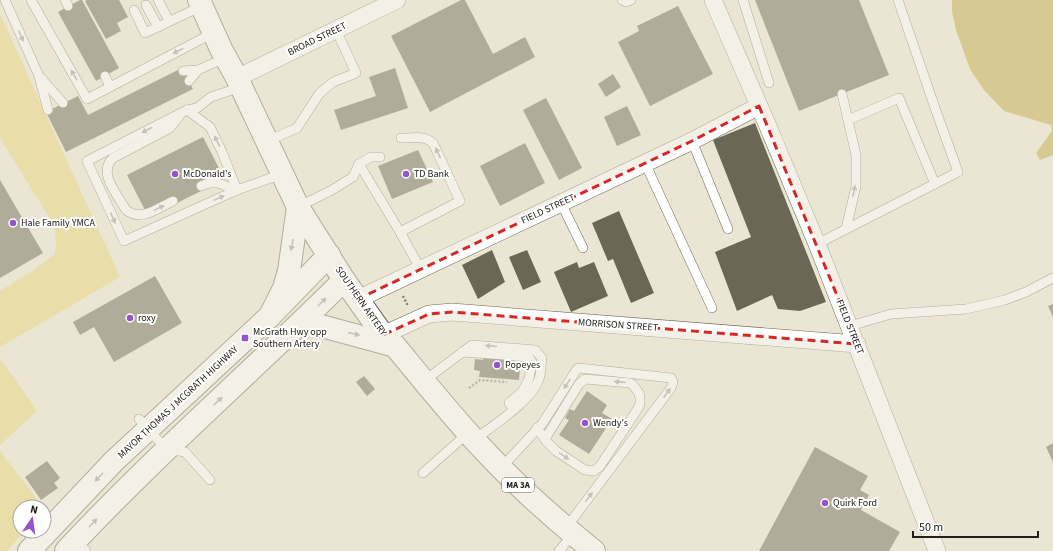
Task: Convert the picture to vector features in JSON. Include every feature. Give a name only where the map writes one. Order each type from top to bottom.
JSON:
[{"type":"main road","name":"SOUTHERN ARTERY","points":[[205,2],[213,33],[235,74],[298,207],[358,300],[389,341],[471,436],[501,468],[594,551]]},
{"type":"main road","points":[[205,2],[235,74]]},
{"type":"main road","points":[[270,316],[284,288],[287,277],[298,207]]},
{"type":"main road","name":"MAYOR THOMAS J MCGRATH HIGHWAY","points":[[30,551],[143,424],[270,316],[329,255]]},
{"type":"main road","points":[[76,547],[126,488],[303,321],[344,280]]},
{"type":"main road","points":[[303,321],[389,341]]},
{"type":"street","name":"BROAD STREET","points":[[235,74],[336,30],[397,0]]},
{"type":"street","name":"FIELD STREET","points":[[713,0],[817,244],[937,551]]},
{"type":"street","name":"FIELD STREET","points":[[358,300],[692,141],[759,106]]},
{"type":"street","name":"MORRISON STREET","points":[[389,341],[429,314],[452,312],[857,344]]},
{"type":"lane","points":[[5,0],[39,76],[48,110]]},
{"type":"lane","points":[[31,0],[87,98],[213,33]]},
{"type":"lane","points":[[158,0],[169,21]]},
{"type":"lane","points":[[622,0],[626,2],[631,0]]},
{"type":"lane","points":[[743,0],[769,83]]},
{"type":"lane","points":[[817,244],[958,172],[898,0]]},
{"type":"lane","points":[[134,10],[145,33],[205,2]]},
{"type":"lane","points":[[146,4],[158,27]]},
{"type":"lane","points":[[267,141],[297,128],[319,94],[333,82],[356,74],[336,30]]},
{"type":"lane","points":[[189,81],[198,70]]},
{"type":"lane","points":[[184,71],[198,70],[235,74]]},
{"type":"lane","points":[[235,74],[197,108],[184,111],[87,161],[124,241],[236,190],[282,174]]},
{"type":"lane","points":[[39,76],[63,103]]},
{"type":"lane","points":[[105,76],[110,86]]},
{"type":"lane","points":[[842,94],[856,155],[856,186],[846,229]]},
{"type":"lane","points":[[848,120],[899,98],[934,184]]},
{"type":"lane","points":[[184,111],[210,127],[222,152],[236,190]]},
{"type":"lane","points":[[173,200],[140,216],[130,213],[126,210],[108,179],[106,171],[110,161],[113,158],[170,128],[184,111]]},
{"type":"lane","points":[[400,232],[460,201],[433,143],[428,139],[421,137],[403,142]]},
{"type":"lane","points":[[692,141],[728,229]]},
{"type":"lane","points":[[298,207],[332,190],[352,177],[359,164],[376,154]]},
{"type":"lane","points":[[645,163],[712,308]]},
{"type":"lane","points":[[359,164],[421,270]]},
{"type":"lane","points":[[201,186],[209,182],[213,182],[236,190]]},
{"type":"lane","points":[[561,203],[583,248]]},
{"type":"lane","points":[[850,326],[891,314],[966,309],[1005,300],[1026,292],[1053,278]]},
{"type":"lane","points":[[423,473],[471,436],[514,409],[531,392],[538,380],[542,358],[535,350],[472,345],[424,381]]},
{"type":"lane","points":[[501,468],[542,424],[577,369],[671,378],[673,383],[671,388],[603,478],[570,531],[560,551]]},
{"type":"lane","points":[[545,439],[579,384],[585,379],[630,383],[639,393],[640,398],[637,410],[600,466],[594,471]]},
{"type":"lane","points":[[143,424],[166,449],[184,452],[210,480]]},
{"type":"lane","points":[[537,428],[556,451],[585,470],[594,471],[603,478]]},
{"type":"path","points":[[400,290],[409,307]]},
{"type":"path","points":[[469,388],[480,380],[507,382]]},
{"type":"highlighted area","points":[[759,106],[857,344],[452,312],[429,314],[383,335],[358,299],[692,141]]},
{"type":"shaded area","points":[[952,0],[1053,0],[1053,155],[1040,160],[1036,153],[1052,131],[1051,125],[1004,111],[984,90],[970,69],[956,30],[952,11]]},
{"type":"shaded area","points":[[0,14],[120,277],[0,347],[0,291],[34,270],[55,254],[56,241],[54,225],[0,138]]},
{"type":"shaded area","points":[[0,358],[37,411],[0,445]]},
{"type":"shaded area","points":[[0,451],[37,499],[12,499],[12,539],[18,539],[7,551],[0,551]]},
{"type":"building","points":[[82,0],[119,68],[96,81],[58,12]]},
{"type":"building","points":[[119,0],[128,17],[117,23],[121,31],[106,39],[85,1]]},
{"type":"building","points":[[461,0],[465,0],[493,54],[525,37],[535,57],[430,112],[391,36]]},
{"type":"building","points":[[755,0],[859,0],[889,75],[799,111]]},
{"type":"building","points":[[678,6],[713,74],[650,106],[618,42],[639,31],[637,26]]},
{"type":"building","points":[[182,68],[193,89],[66,152],[46,112],[78,96],[88,115]]},
{"type":"building","points":[[395,68],[408,108],[341,130],[334,110],[376,96],[369,77]]},
{"type":"building","points":[[613,74],[621,87],[606,97],[598,84]]},
{"type":"building","points":[[546,98],[582,168],[559,180],[523,110]]},
{"type":"building","points":[[627,106],[641,135],[617,146],[604,117]]},
{"type":"building","points":[[755,123],[826,302],[800,311],[778,309],[772,295],[737,311],[715,252],[751,237],[713,140]]},
{"type":"building","name":"McDonald's","points":[[203,137],[222,174],[201,185],[203,190],[175,204],[146,212],[127,175]]},
{"type":"building","points":[[525,143],[545,183],[500,206],[480,166]]},
{"type":"building","name":"TD Bank","points":[[418,150],[433,182],[392,199],[378,166]]},
{"type":"building","name":"Hale Family YMCA","points":[[0,180],[43,253],[0,278]]},
{"type":"building","points":[[619,211],[654,293],[631,303],[613,259],[608,261],[592,223]]},
{"type":"building","points":[[492,250],[505,282],[478,299],[462,265]]},
{"type":"building","points":[[527,250],[541,282],[523,290],[509,257]]},
{"type":"building","points":[[577,262],[579,268],[594,262],[608,296],[571,312],[554,272]]},
{"type":"building","name":"roxy","points":[[155,276],[182,323],[114,362],[94,327],[80,335],[73,322]]},
{"type":"building","points":[[1053,304],[1053,317],[1048,306]]},
{"type":"building","name":"Popeyes","points":[[484,356],[521,358],[519,380],[479,377],[480,371],[474,370],[475,359],[483,360]]},
{"type":"building","points":[[364,376],[375,389],[367,396],[356,382]]},
{"type":"building","points":[[587,391],[607,405],[602,413],[612,419],[589,454],[559,435],[569,420],[565,418],[570,409],[574,411]]},
{"type":"building","points":[[1053,443],[1053,462],[1046,447]]},
{"type":"building","name":"Quirk Ford","points":[[815,447],[868,476],[860,490],[869,495],[861,510],[900,532],[889,551],[759,551]]},
{"type":"building","points":[[47,461],[60,478],[54,483],[58,488],[40,499],[25,477]]},
{"type":"place","name":"McDonald's","points":[[175,174]]},
{"type":"place","name":"TD Bank","points":[[406,174]]},
{"type":"place","name":"Hale Family YMCA","points":[[13,223]]},
{"type":"place","name":"roxy","points":[[130,318]]},
{"type":"place","name":"McGrath Hwy opp Southern Artery","points":[[245,338]]},
{"type":"place","name":"Popeyes","points":[[497,365]]},
{"type":"place","name":"Wendy's","points":[[585,423]]},
{"type":"place","name":"Quirk Ford","points":[[825,503]]}]
